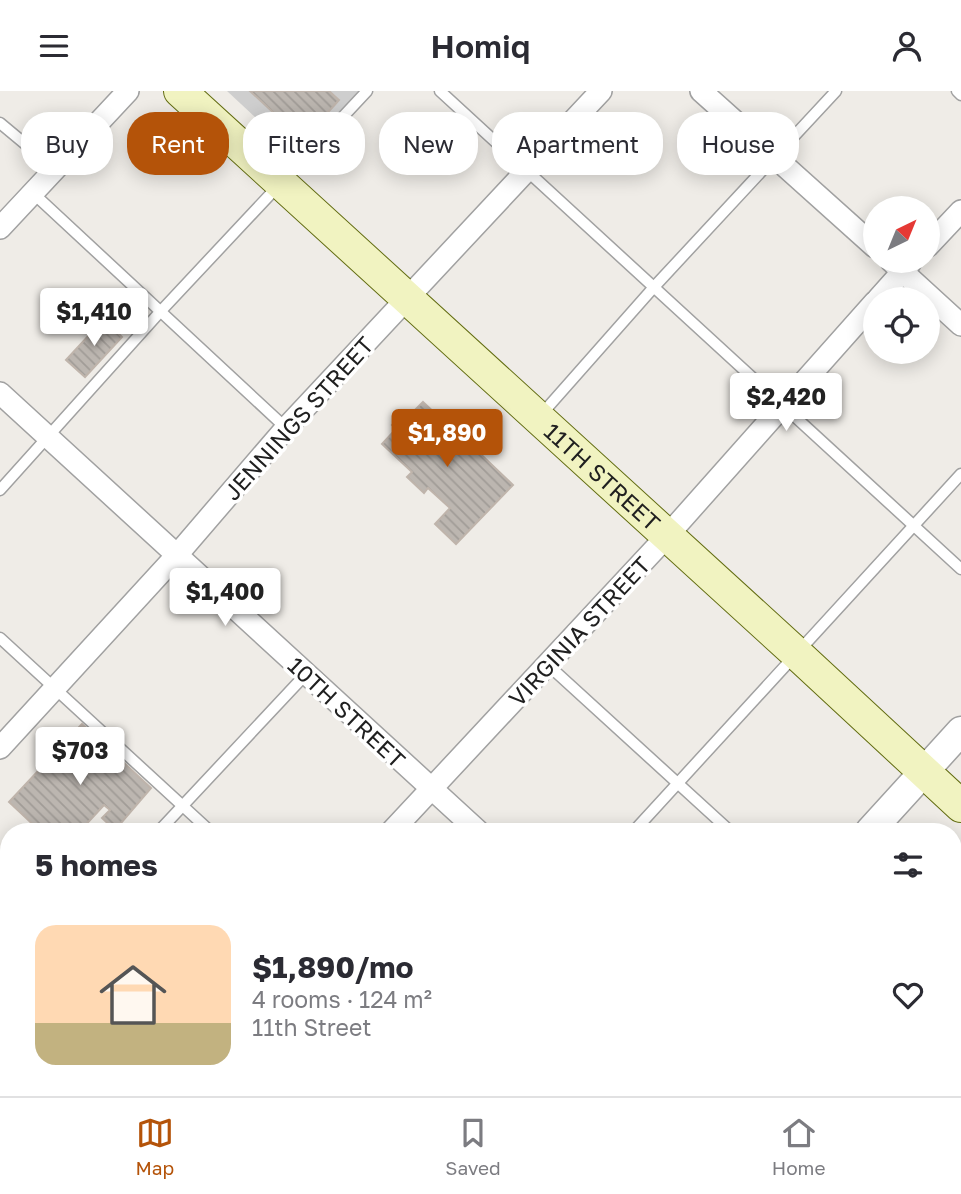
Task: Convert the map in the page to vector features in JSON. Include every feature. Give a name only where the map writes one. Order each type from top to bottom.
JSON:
[{"type":"main road","name":"11TH STREET","points":[[180,91],[961,806]]},
{"type":"street","points":[[108,112],[128,91]]},
{"type":"street","name":"JENNINGS STREET","points":[[581,112],[601,91]]},
{"type":"street","points":[[701,91],[724,112]]},
{"type":"street","points":[[0,228],[49,175]]},
{"type":"street","name":"JENNINGS STREET","points":[[0,748],[177,555],[286,428],[522,175]]},
{"type":"street","points":[[794,175],[863,236]]},
{"type":"street","points":[[940,233],[961,211]]},
{"type":"street","points":[[911,273],[961,325]]},
{"type":"street","name":"VIRGINIA STREET","points":[[399,823],[667,536],[863,316]]},
{"type":"street","name":"10TH STREET","points":[[0,393],[469,823]]},
{"type":"street","points":[[878,823],[961,731]]},
{"type":"lane","points":[[0,490],[160,312],[367,91]]},
{"type":"lane","points":[[440,91],[492,138]]},
{"type":"lane","points":[[799,132],[836,91]]},
{"type":"lane","points":[[957,91],[961,95]]},
{"type":"lane","points":[[0,123],[21,141]]},
{"type":"lane","points":[[532,175],[961,569]]},
{"type":"lane","points":[[538,418],[654,287],[759,175]]},
{"type":"lane","points":[[33,193],[286,428]]},
{"type":"lane","points":[[641,823],[961,474]]},
{"type":"lane","points":[[0,638],[201,823]]},
{"type":"lane","points":[[547,664],[721,823]]},
{"type":"lane","points":[[167,823],[306,674]]},
{"type":"shaded area","points":[[227,91],[361,91],[342,112],[250,112]]},
{"type":"building","points":[[250,91],[329,91],[339,100],[328,112],[273,112]]},
{"type":"building","points":[[104,319],[122,337],[85,377],[66,360]]},
{"type":"building","points":[[423,402],[455,432],[460,426],[473,440],[470,444],[513,485],[456,544],[435,524],[450,508],[428,488],[424,493],[407,477],[412,472],[382,444],[396,429],[392,425],[404,413],[408,417]]},
{"type":"building","points":[[82,724],[151,788],[121,823],[107,823],[102,818],[110,810],[104,805],[87,823],[31,823],[9,802]]}]
